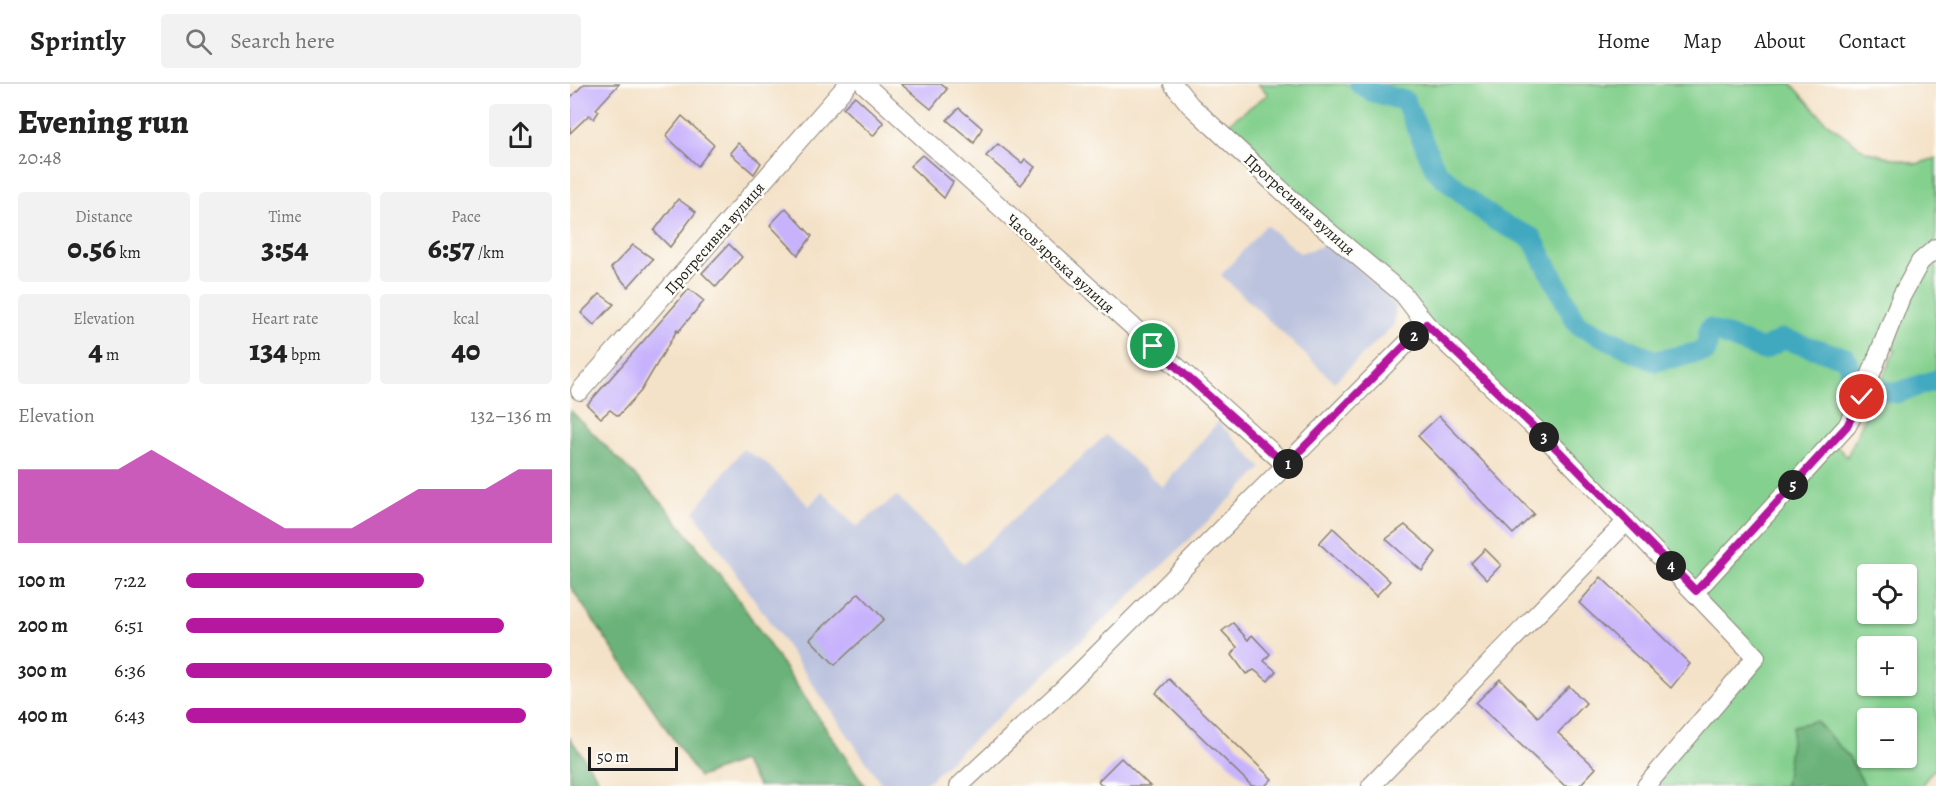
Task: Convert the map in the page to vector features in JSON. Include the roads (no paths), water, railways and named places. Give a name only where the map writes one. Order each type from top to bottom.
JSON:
[{"type":"street","name":"Прогресивна вулиця","points":[[580,391],[848,84]]},
{"type":"street","name":"Часов'ярська вулиця","points":[[864,84],[1286,465]]},
{"type":"street","name":"Прогресивна вулиця","points":[[1173,84],[1190,105],[1296,203],[1403,294],[1426,324],[1560,452],[1696,591],[1756,657],[1646,786]]},
{"type":"street","points":[[1696,591],[1847,426],[1862,397],[1901,297],[1920,262],[1936,248]]},
{"type":"street","points":[[959,786],[1062,690],[1426,324]]},
{"type":"street","points":[[1371,786],[1627,521]]},
{"type":"waterway","points":[[1360,84],[1373,92],[1405,101],[1436,171],[1496,221],[1532,238],[1578,325],[1655,361],[1706,351],[1709,329],[1763,350],[1783,339],[1846,358],[1854,384],[1896,393],[1936,380]]}]
